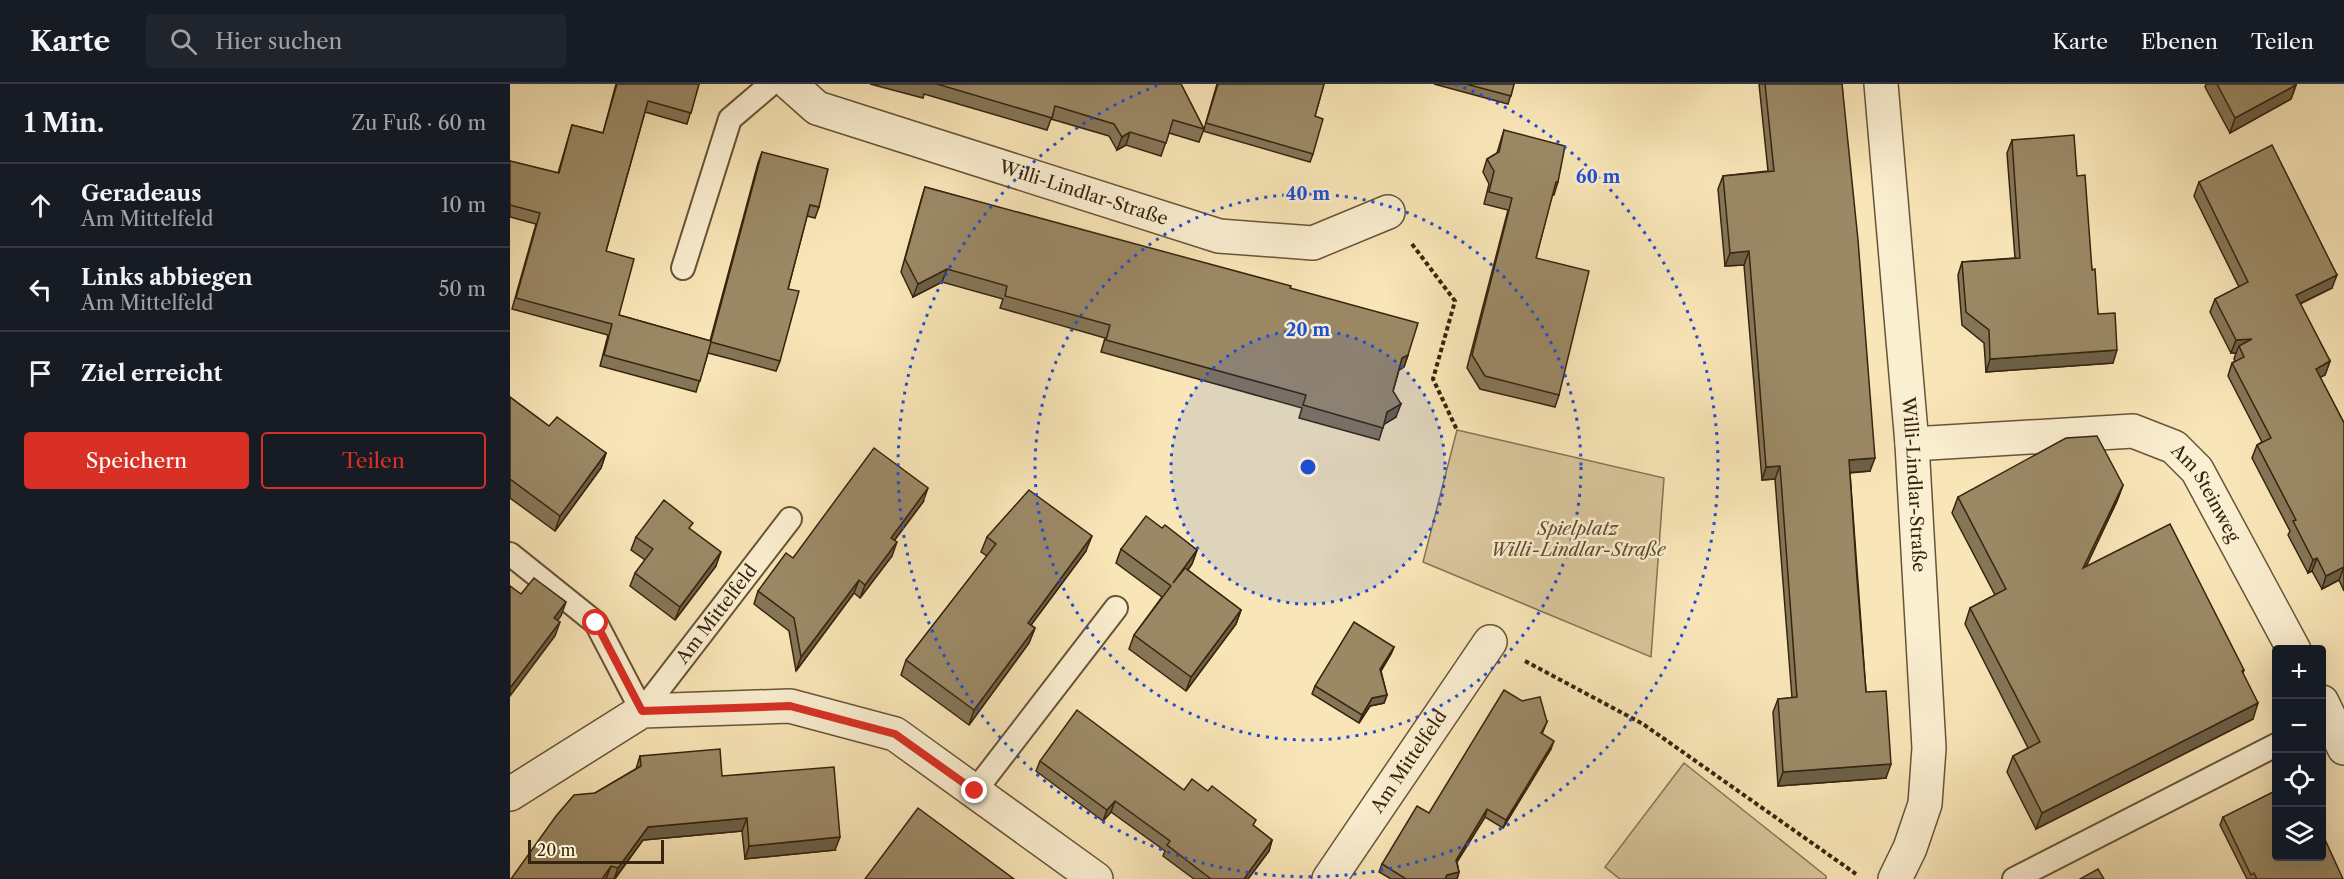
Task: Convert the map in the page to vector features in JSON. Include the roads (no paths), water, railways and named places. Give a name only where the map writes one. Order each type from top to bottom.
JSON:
[{"type":"street","name":"Willi-Lindlar-Straße","points":[[790,84],[817,108],[1219,236],[1313,243],[1388,212]]},
{"type":"street","name":"Willi-Lindlar-Straße","points":[[1881,84],[1912,444],[1929,748],[1925,804],[1910,848],[1895,879]]},
{"type":"street","name":"Am Steinweg","points":[[1912,444],[2133,431],[2174,447],[2197,470],[2291,645]]},
{"type":"street","name":"Am Mittelfeld","points":[[1329,879],[1490,642]]},
{"type":"street","points":[[642,711],[790,706],[895,734],[1096,879]]},
{"type":"street","name":"Am Mittelfeld","points":[[510,794],[642,711]]},
{"type":"street","points":[[2329,713],[2344,748]]},
{"type":"lane","points":[[683,268],[730,119],[771,84]]},
{"type":"lane","name":"Am Mittelfeld","points":[[642,711],[790,519]]},
{"type":"lane","points":[[510,554],[596,623],[642,711]]},
{"type":"lane","points":[[975,791],[1116,608]]},
{"type":"lane","points":[[2014,879],[2272,748]]},
{"type":"park label","name":"Spielplatz Willi-Lindlar-Straße","points":[[1578,539]]}]
